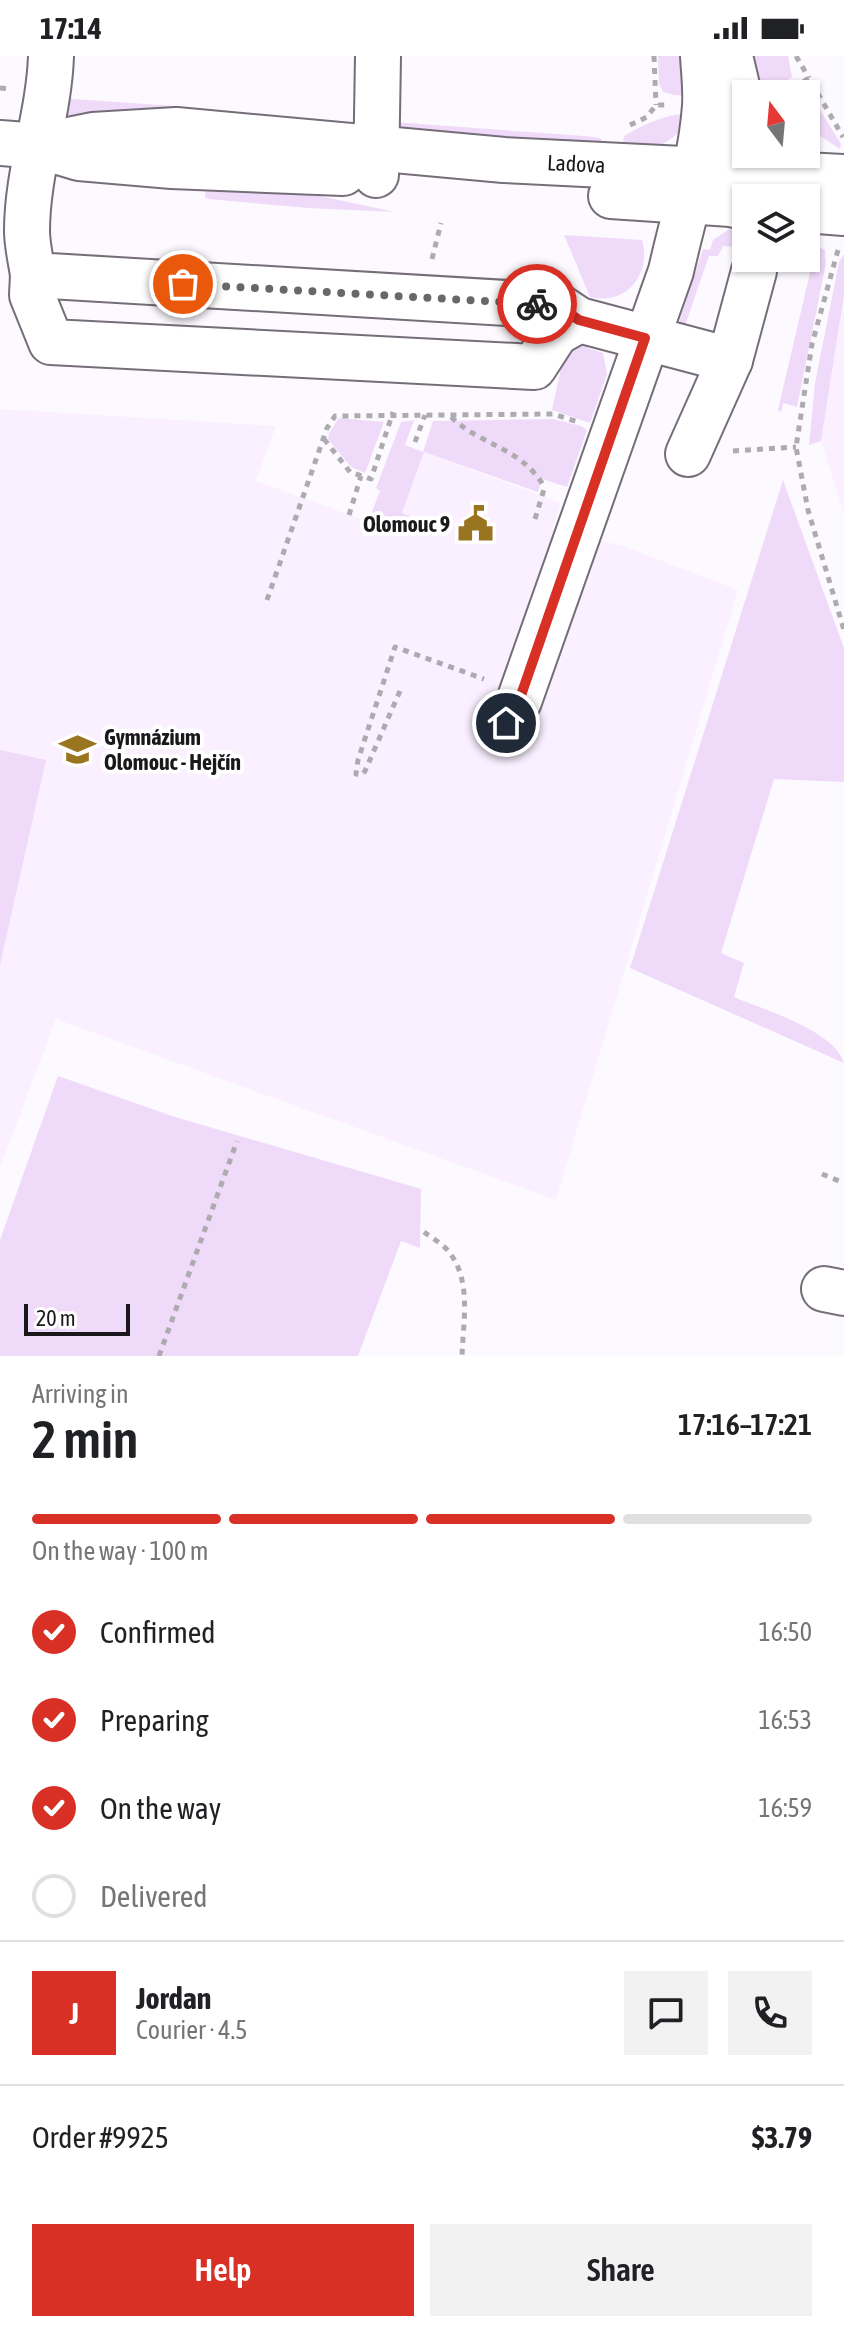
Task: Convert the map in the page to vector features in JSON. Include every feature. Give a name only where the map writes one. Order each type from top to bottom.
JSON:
[{"type":"main road","points":[[51,56],[50,91],[20,145],[32,180],[26,233],[33,275],[32,295],[51,342],[534,367],[542,350],[556,333],[579,320]]},
{"type":"main road","points":[[376,161],[378,56]]},
{"type":"main road","points":[[506,723],[519,701],[645,338],[663,297],[692,185],[705,105],[703,56]]},
{"type":"main road","points":[[730,56],[742,107],[749,184]]},
{"type":"main road","name":"Ladova","points":[[20,145],[93,135],[176,130],[376,161],[504,160],[692,185],[732,187]]},
{"type":"main road","name":"Ladova","points":[[784,184],[844,177]]},
{"type":"main road","points":[[820,217],[842,228]]},
{"type":"main road","points":[[688,454],[730,360],[754,272]]},
{"type":"main road","points":[[33,275],[558,306],[579,320],[730,360]]},
{"type":"path","points":[[624,128],[647,117],[656,105],[654,56]]},
{"type":"path","points":[[796,56],[844,138]]},
{"type":"path","points":[[656,105],[681,105]]},
{"type":"path","points":[[431,260],[441,223]]},
{"type":"path","points":[[842,228],[812,344],[796,447],[808,510],[844,630]]},
{"type":"path","points":[[323,439],[350,472],[371,479],[393,414]]},
{"type":"path","points":[[415,442],[425,415]]},
{"type":"path","points":[[267,600],[327,428],[335,416],[451,416],[479,437],[504,448],[530,466],[544,486]]},
{"type":"path","points":[[777,448],[796,447]]},
{"type":"path","points":[[349,515],[361,476]]},
{"type":"path","points":[[400,691],[365,771],[362,775],[356,774],[395,647],[485,680]]},
{"type":"path","points":[[159,1356],[237,1141]]},
{"type":"path","points":[[822,1174],[844,1183]]},
{"type":"path","points":[[424,1232],[448,1250],[460,1269],[465,1290],[462,1356]]},
{"type":"shaded area","points":[[658,56],[689,56],[694,96],[663,92],[659,83]]},
{"type":"shaded area","points":[[742,56],[788,56],[792,77],[788,80],[748,80]]},
{"type":"shaded area","points":[[59,98],[189,107],[194,114],[68,118],[63,113]]},
{"type":"shaded area","points":[[820,110],[841,144],[840,149],[820,136]]},
{"type":"shaded area","points":[[692,113],[678,132],[663,144],[621,153],[624,136],[657,120]]},
{"type":"shaded area","points":[[393,122],[584,136],[600,138],[604,143],[457,138],[405,129]]},
{"type":"shaded area","points":[[206,178],[273,186],[395,212],[208,199],[205,197]]},
{"type":"shaded area","points":[[732,229],[732,247],[723,246],[718,256],[709,256],[679,343],[678,326],[703,249],[710,250],[713,240]]},
{"type":"shaded area","points":[[564,235],[642,240],[643,265],[633,285],[615,297],[590,297]]},
{"type":"shaded area","points":[[820,247],[825,250],[826,263],[797,407],[783,403],[781,412],[778,410],[810,272],[820,272]]},
{"type":"shaded area","points":[[844,254],[844,295],[821,441],[809,445],[815,383],[839,262]]},
{"type":"shaded area","points":[[844,295],[844,514],[821,441]]},
{"type":"shaded area","points":[[587,344],[587,348],[603,353],[607,374],[590,423],[552,410],[563,358],[575,348]]},
{"type":"shaded area","points":[[0,409],[276,426],[256,481],[388,529],[402,513],[424,452],[561,503],[552,529],[623,546],[738,590],[556,1200],[56,1019],[0,1168]]},
{"type":"shaded area","points":[[339,418],[384,422],[365,473],[351,467],[328,439]]},
{"type":"shaded area","points":[[553,419],[587,430],[567,487],[542,479],[538,492],[424,452],[402,513],[411,517],[405,536],[368,522],[380,491],[376,488],[401,422],[414,420],[405,445],[423,452],[433,421]]},
{"type":"shaded area","points":[[783,480],[844,648],[844,782],[774,779],[721,953],[744,963],[734,997],[813,1031],[838,1051],[844,1063],[630,968]]},
{"type":"shaded area","points":[[0,750],[46,760],[0,965]]},
{"type":"shaded area","points":[[58,1076],[172,1116],[421,1189],[420,1248],[401,1241],[358,1356],[0,1356],[0,1240]]},
{"type":"way so far","points":[[183,284],[537,304]]},
{"type":"place","name":"Olomouc 9","points":[[476,524]]},
{"type":"place","name":"Gymnázium Olomouc - Hejčín","points":[[78,750]]},
{"type":"route","points":[[506,723],[519,701],[645,338],[579,320],[558,306],[537,304]]}]
